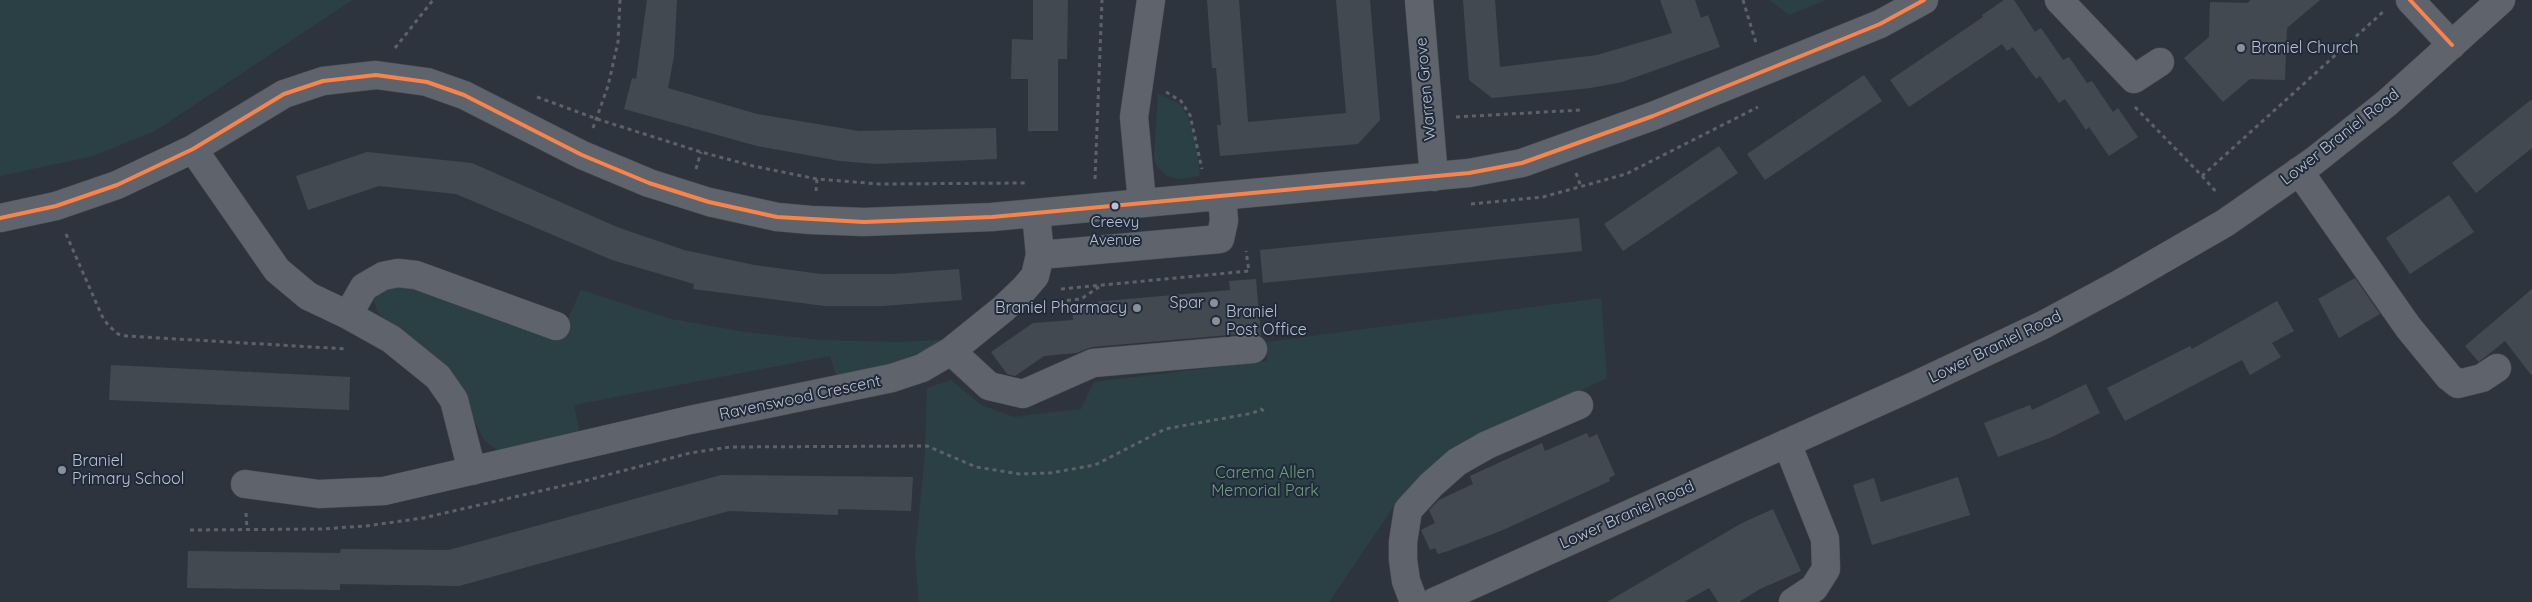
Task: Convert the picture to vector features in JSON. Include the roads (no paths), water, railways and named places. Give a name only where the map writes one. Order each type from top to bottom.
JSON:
[{"type":"street","points":[[1141,192],[1134,117],[1151,0]]},
{"type":"street","name":"Warren Grove","points":[[1419,0],[1434,177]]},
{"type":"street","points":[[0,218],[56,206],[116,185],[193,149],[284,94],[323,81],[376,75],[427,82],[464,95],[582,155],[650,184],[709,202],[767,214],[812,220],[864,222],[932,220],[1036,213],[1141,192],[1214,197],[1434,177],[1522,163],[1653,116],[1880,24],[1924,0]]},
{"type":"street","points":[[2059,0],[2134,79],[2160,62]]},
{"type":"street","name":"Lower Braniel Road","points":[[1434,602],[1914,386],[2052,320],[2225,223],[2299,171],[2386,103],[2501,0]]},
{"type":"street","points":[[2400,3],[2452,44]]},
{"type":"street","points":[[193,149],[276,270],[308,296],[348,314],[391,339],[438,377],[454,400],[472,471]]},
{"type":"street","points":[[2299,171],[2408,327],[2449,377],[2458,384],[2482,378],[2497,368]]},
{"type":"street","points":[[1040,255],[1220,239],[1224,221],[1214,197]]},
{"type":"street","name":"Ravenswood Crescent","points":[[245,496],[363,494],[384,491],[690,420],[892,378],[922,368],[951,351],[1024,289],[1035,276],[1040,255],[1036,213]]},
{"type":"street","points":[[348,314],[364,287],[383,276],[398,273],[416,275],[556,326]]},
{"type":"street","points":[[951,351],[989,386],[1023,394],[1093,363],[1252,348]]},
{"type":"street","points":[[1414,602],[1406,581],[1403,560],[1403,542],[1408,510],[1431,484],[1457,462],[1487,445],[1579,405]]},
{"type":"street","points":[[1788,443],[1825,539],[1826,562],[1826,569],[1814,588],[1793,602]]},
{"type":"place","name":"Braniel Church","points":[[2241,48]]},
{"type":"place","name":"Creevy Avenue","points":[[1115,206]]},
{"type":"place","name":"Spar","points":[[1214,303]]},
{"type":"place","name":"Braniel Pharmacy","points":[[1137,308]]},
{"type":"place","name":"Braniel Post Office","points":[[1216,321]]},
{"type":"place","name":"Braniel Primary School","points":[[62,470]]},
{"type":"park label","name":"Carema Allen Memorial Park","points":[[1265,482]]}]
